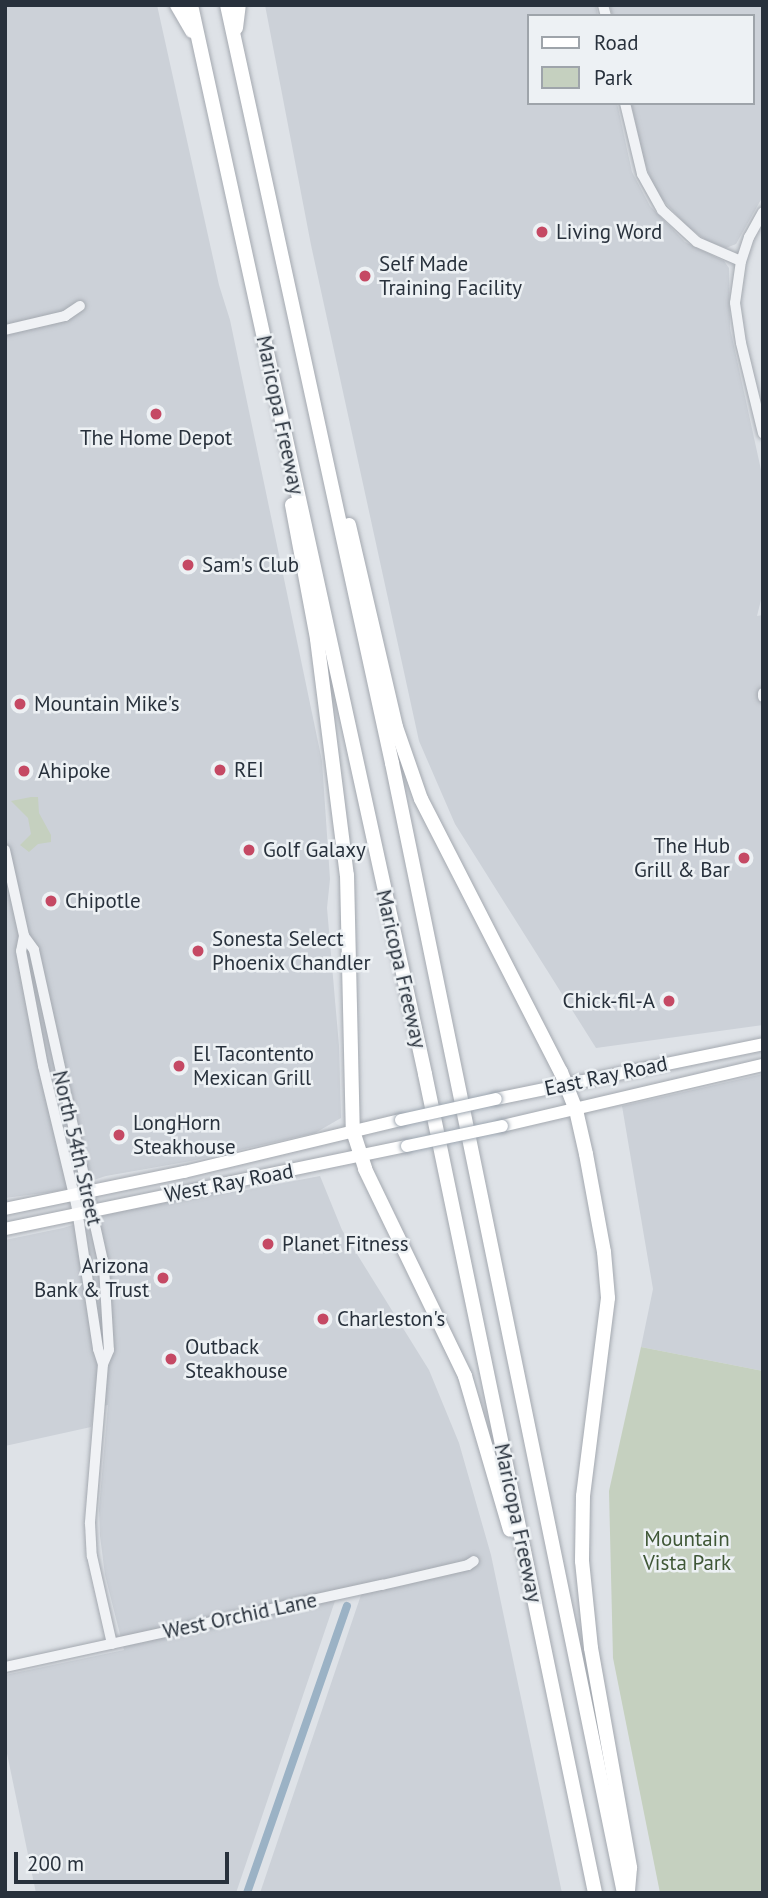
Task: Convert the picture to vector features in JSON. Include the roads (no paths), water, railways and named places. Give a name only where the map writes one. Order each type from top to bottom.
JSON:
[{"type":"highway","points":[[177,5],[199,43]]},
{"type":"highway","name":"Maricopa Freeway","points":[[191,5],[427,1083],[595,1893]]},
{"type":"highway","name":"Maricopa Freeway","points":[[227,5],[471,1143],[626,1893]]},
{"type":"highway","points":[[235,40],[239,5]]},
{"type":"highway","points":[[315,413],[346,512],[396,727],[416,786],[441,842],[566,1084],[576,1110],[584,1148],[604,1252],[608,1298],[585,1471],[582,1561],[591,1648],[630,1868],[626,1893]]},
{"type":"highway","points":[[281,420],[294,525],[325,693],[347,875],[353,1131],[361,1156],[452,1345],[475,1402],[549,1674]]},
{"type":"main road","name":"East Ray Road","points":[[449,1110],[763,1044]]},
{"type":"main road","name":"East Ray Road","points":[[453,1136],[576,1110],[763,1065]]},
{"type":"main road","name":"West Ray Road","points":[[5,1209],[449,1110]]},
{"type":"main road","name":"West Ray Road","points":[[5,1229],[453,1136]]},
{"type":"street","points":[[625,105],[642,174],[662,211],[697,242],[741,261]]},
{"type":"street","points":[[763,212],[749,237],[741,261],[735,303],[763,433]]},
{"type":"street","points":[[5,330],[65,316],[80,306]]},
{"type":"street","name":"North 54th Street","points":[[5,850],[24,936],[34,950],[92,1211],[109,1310],[109,1350],[103,1364]]},
{"type":"street","name":"North 54th Street","points":[[24,936],[21,951],[43,1066],[78,1214],[103,1364],[90,1523],[92,1556],[112,1644]]},
{"type":"street","name":"West Orchid Lane","points":[[5,1667],[394,1582],[468,1565],[474,1561]]},
{"type":"waterway","points":[[247,1893],[347,1606]]},
{"type":"place","name":"Living Word","points":[[542,232]]},
{"type":"place","name":"Self Made Training Facility","points":[[365,276]]},
{"type":"place","name":"The Home Depot","points":[[156,414]]},
{"type":"place","name":"Sam's Club","points":[[188,565]]},
{"type":"place","name":"Mountain Mike's","points":[[20,704]]},
{"type":"place","name":"REI","points":[[220,770]]},
{"type":"place","name":"Ahipoke","points":[[24,771]]},
{"type":"place","name":"Golf Galaxy","points":[[249,850]]},
{"type":"place","name":"The Hub Grill & Bar","points":[[744,858]]},
{"type":"place","name":"Chipotle","points":[[51,901]]},
{"type":"place","name":"Sonesta Select Phoenix Chandler","points":[[198,951]]},
{"type":"place","name":"Chick-fil-A","points":[[669,1001]]},
{"type":"place","name":"El Tacontento Mexican Grill","points":[[179,1066]]},
{"type":"place","name":"LongHorn Steakhouse","points":[[119,1135]]},
{"type":"place","name":"Planet Fitness","points":[[268,1244]]},
{"type":"place","name":"Arizona Bank & Trust","points":[[163,1278]]},
{"type":"place","name":"Charleston's","points":[[323,1319]]},
{"type":"place","name":"Outback Steakhouse","points":[[171,1359]]},
{"type":"park label","name":"Mountain Vista Park","points":[[687,1551]]}]
